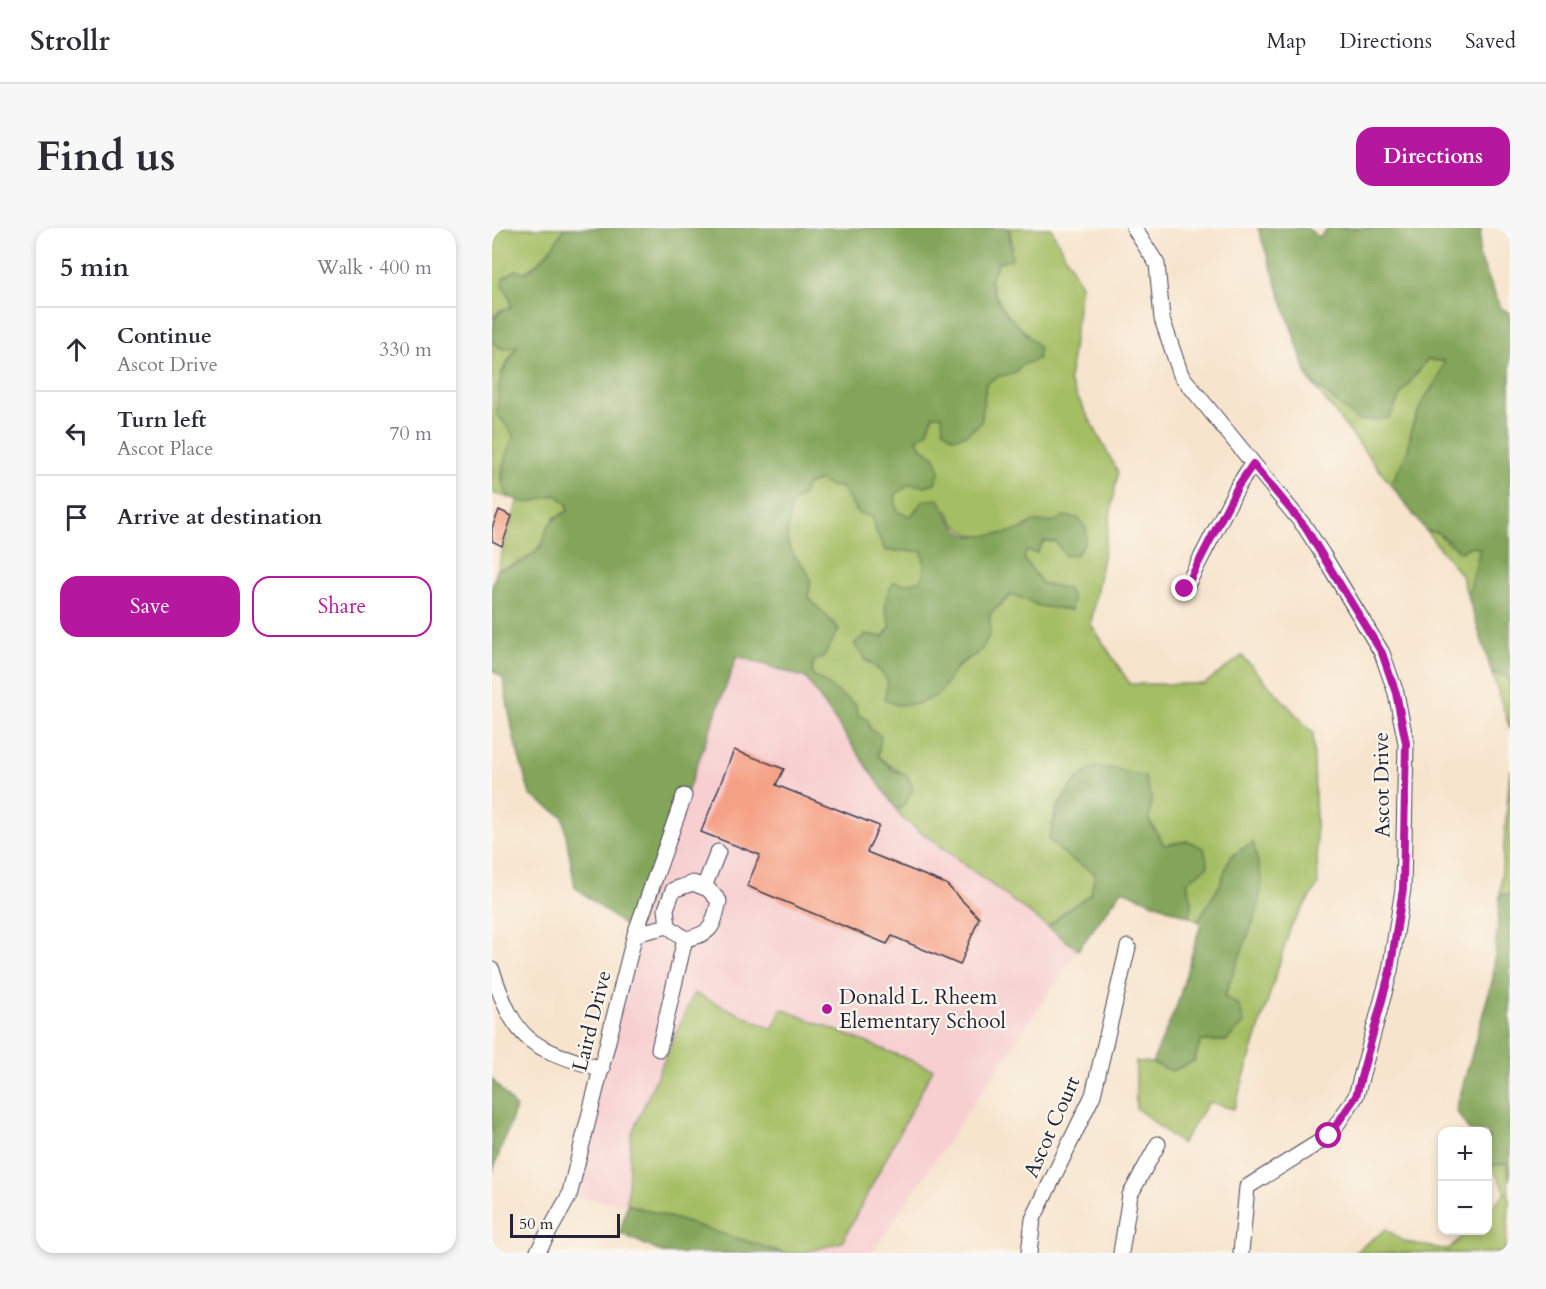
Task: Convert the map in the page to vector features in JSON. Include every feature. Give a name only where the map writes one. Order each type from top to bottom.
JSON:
[{"type":"street","name":"Ascot Drive","points":[[1134,228],[1157,264],[1162,319],[1181,375],[1305,527],[1382,653],[1396,693],[1406,743],[1403,889],[1390,971],[1356,1096],[1329,1136],[1247,1187],[1241,1253]]},
{"type":"street","points":[[1185,589],[1238,486],[1253,464]]},
{"type":"street","name":"Laird Drive","points":[[537,1253],[569,1196],[603,1069],[635,934],[684,796]]},
{"type":"street","points":[[704,887],[718,852]]},
{"type":"street","points":[[693,883],[704,887],[719,901],[714,925],[701,936],[685,939],[668,926],[666,909],[673,890],[693,883]]},
{"type":"street","points":[[635,934],[668,926]]},
{"type":"street","points":[[659,1049],[685,939]]},
{"type":"street","name":"Ascot Court","points":[[1029,1253],[1033,1219],[1093,1095],[1128,947]]},
{"type":"street","points":[[492,970],[503,1004],[522,1034],[547,1052],[603,1069]]},
{"type":"street","points":[[1121,1253],[1130,1195],[1158,1144]]},
{"type":"shaded area","name":"Donald L. Rheem Elementary School","points":[[737,656],[806,678],[902,818],[1078,950],[872,1253],[784,1253],[627,1204],[569,1196],[635,934]]},
{"type":"green space","points":[[492,228],[564,228],[552,247],[538,262],[502,285],[510,298],[511,307],[500,310],[492,319]]},
{"type":"green space","points":[[564,228],[1009,228],[1012,259],[999,262],[990,280],[1004,310],[1039,347],[1038,359],[1022,365],[1013,374],[998,376],[986,383],[981,423],[965,435],[953,438],[943,429],[942,415],[933,415],[928,431],[917,440],[924,450],[934,456],[940,470],[935,483],[925,486],[910,484],[895,495],[897,512],[911,516],[923,501],[938,499],[953,524],[961,532],[971,536],[1010,532],[1033,522],[1053,522],[1064,516],[1078,518],[1087,530],[1085,542],[1077,554],[1065,556],[1056,542],[1044,541],[1037,553],[1026,551],[1024,559],[1043,584],[1067,588],[1073,599],[1071,610],[1039,606],[1012,594],[990,614],[990,634],[980,652],[959,664],[938,695],[918,704],[897,705],[884,700],[888,681],[854,644],[866,634],[883,637],[891,626],[886,609],[886,598],[890,588],[894,582],[906,584],[921,580],[925,567],[922,551],[886,551],[876,532],[873,517],[858,513],[841,487],[829,486],[820,480],[806,485],[803,495],[791,504],[788,542],[795,557],[810,578],[808,597],[839,629],[824,656],[813,662],[812,674],[856,705],[857,714],[868,720],[870,729],[881,736],[878,756],[894,770],[908,776],[913,789],[905,804],[897,810],[806,678],[737,656],[635,934],[575,887],[563,817],[530,795],[514,739],[503,678],[492,670],[492,586],[497,570],[524,562],[544,544],[550,524],[568,511],[567,504],[556,495],[527,503],[508,495],[504,488],[504,471],[514,436],[497,414],[498,393],[504,371],[517,346],[503,349],[492,342],[493,324],[500,312],[511,307],[510,298],[502,285],[503,278],[516,270],[526,273],[548,252]]},
{"type":"green space","points":[[1009,228],[1051,228],[1081,285],[1069,381],[1118,472],[1091,624],[1130,684],[1204,684],[1242,656],[1313,733],[1318,885],[1291,926],[1234,1109],[1209,1102],[1181,1144],[1136,1108],[1136,1061],[1152,1063],[1172,1071],[1194,1061],[1201,1041],[1226,1041],[1224,997],[1258,908],[1262,882],[1230,857],[1220,885],[1198,921],[1189,917],[1192,901],[1187,882],[1188,841],[1164,845],[1149,820],[1151,798],[1078,777],[1056,809],[1049,840],[1069,858],[1095,872],[1091,894],[1067,910],[1048,927],[902,818],[897,810],[905,804],[908,777],[877,756],[867,720],[857,714],[855,705],[812,674],[813,662],[839,629],[807,597],[810,586],[808,572],[795,557],[787,542],[791,503],[803,495],[806,485],[820,480],[829,486],[841,487],[858,513],[873,517],[876,532],[922,551],[925,567],[921,580],[906,584],[894,582],[885,609],[891,626],[864,660],[879,668],[888,681],[948,678],[983,646],[987,638],[990,614],[1013,594],[1039,606],[1071,610],[1052,587],[1043,584],[1024,560],[1026,551],[1037,553],[1044,541],[1056,542],[1055,523],[1032,522],[1020,530],[1009,533],[978,536],[960,529],[948,511],[923,501],[911,516],[897,512],[895,495],[910,484],[925,486],[924,450],[917,440],[928,431],[933,415],[942,414],[965,435],[981,423],[986,383],[998,376],[1013,374],[1022,365],[1028,334],[1004,310],[990,279],[999,262],[1013,247]]},
{"type":"green space","points":[[1258,228],[1307,228],[1319,237],[1328,228],[1481,228],[1479,255],[1501,308],[1510,313],[1510,686],[1507,676],[1492,673],[1468,597],[1480,549],[1471,546],[1461,552],[1437,532],[1426,531],[1391,485],[1408,451],[1412,426],[1423,401],[1440,376],[1444,361],[1427,360],[1401,394],[1389,418],[1359,421],[1308,378]]},
{"type":"green space","points":[[492,342],[503,349],[517,346],[500,375],[507,425],[514,436],[501,474],[505,490],[510,498],[492,493]]},
{"type":"green space","points":[[1427,360],[1444,361],[1440,376],[1423,401],[1412,426],[1408,451],[1391,485],[1308,378],[1359,421],[1389,418],[1401,394]]},
{"type":"green space","points":[[556,495],[567,504],[568,511],[554,518],[539,547],[527,558],[497,570],[518,500],[532,501]]},
{"type":"green space","points":[[1426,531],[1437,532],[1449,545],[1481,549],[1473,586],[1468,597],[1461,575]]},
{"type":"green space","points":[[1492,673],[1507,676],[1510,686],[1510,729]]},
{"type":"green space","points":[[1095,767],[1116,769],[1145,777],[1151,798],[1149,820],[1164,845],[1188,841],[1204,848],[1208,866],[1187,882],[1192,901],[1189,917],[1122,890],[1078,950],[1048,927],[1067,910],[1091,894],[1095,873],[1069,858],[1049,840],[1055,817],[1069,789]]},
{"type":"green space","points":[[1510,769],[1510,895],[1500,894]]},
{"type":"green space","points":[[1253,842],[1262,882],[1258,909],[1224,997],[1239,1005],[1244,1023],[1226,1041],[1201,1041],[1194,1061],[1172,1071],[1152,1063],[1177,1005],[1201,923],[1198,921],[1220,885],[1230,857]]},
{"type":"green space","points":[[1500,894],[1510,895],[1510,1179],[1507,1163],[1492,1166],[1492,1127],[1467,1127],[1456,1110],[1493,978]]},
{"type":"green space","points":[[694,993],[772,1029],[782,1009],[933,1069],[842,1242],[803,1253],[784,1253],[627,1204],[631,1135]]},
{"type":"green space","points":[[492,1079],[516,1108],[492,1173]]},
{"type":"green space","points":[[1507,1162],[1509,1208],[1504,1253],[1354,1253],[1386,1229],[1405,1242],[1448,1250],[1464,1235],[1492,1235],[1492,1207],[1506,1192],[1492,1166]]},
{"type":"green space","points":[[627,1204],[784,1253],[663,1253],[620,1233]]},
{"type":"building","points":[[499,510],[512,516],[502,546],[492,541],[492,528]]},
{"type":"building","points":[[734,750],[784,769],[776,785],[879,826],[867,852],[946,884],[979,918],[960,965],[892,936],[887,944],[747,886],[760,855],[701,832]]},
{"type":"place","name":"Donald L. Rheem Elementary School","points":[[827,1009]]},
{"type":"route","points":[[1185,589],[1238,486],[1253,464],[1305,527],[1323,555],[1382,653],[1396,693],[1406,743],[1403,889],[1390,971],[1356,1096],[1329,1136]]}]
